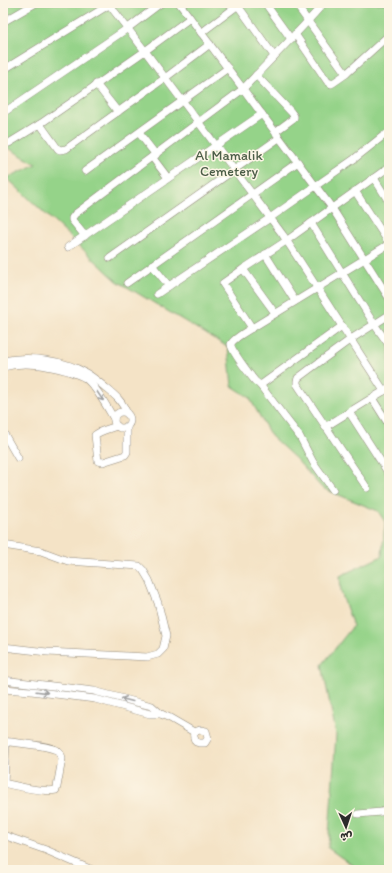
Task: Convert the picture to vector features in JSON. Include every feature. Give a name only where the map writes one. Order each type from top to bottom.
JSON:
[{"type":"street","points":[[3,22],[36,3]]},
{"type":"street","points":[[3,113],[128,28],[161,3]]},
{"type":"street","points":[[179,3],[332,208],[389,298]]},
{"type":"street","points":[[265,3],[331,84],[346,74],[389,36]]},
{"type":"street","points":[[295,3],[346,74]]},
{"type":"street","points":[[85,236],[72,220],[75,214],[243,89],[324,3]]},
{"type":"street","points":[[3,70],[109,4],[270,218],[386,389],[326,427]]},
{"type":"street","points":[[201,33],[238,4],[274,56]]},
{"type":"street","points":[[9,143],[40,124],[190,18]]},
{"type":"street","points":[[40,124],[58,149],[66,149],[210,44]]},
{"type":"street","points":[[85,171],[228,68]]},
{"type":"street","points":[[110,258],[234,170],[277,135],[294,118],[291,112],[256,75]]},
{"type":"street","points":[[96,84],[118,112]]},
{"type":"street","points":[[68,247],[262,114]]},
{"type":"street","points":[[139,132],[168,178]]},
{"type":"street","points":[[157,294],[270,218],[389,133]]},
{"type":"street","points":[[127,283],[298,162]]},
{"type":"street","points":[[252,328],[223,283],[286,241],[389,167]]},
{"type":"street","points":[[374,178],[389,202]]},
{"type":"street","points":[[333,490],[313,462],[300,437],[260,385],[255,382],[231,345],[234,339],[389,243],[355,191]]},
{"type":"street","points":[[311,223],[374,324],[389,345]]},
{"type":"street","points":[[265,254],[295,301]]},
{"type":"street","points":[[152,265],[169,286]]},
{"type":"street","points":[[243,269],[275,313]]},
{"type":"street","points":[[366,488],[296,381],[351,339],[389,315]]},
{"type":"street","points":[[260,385],[342,326]]},
{"type":"street","points":[[3,361],[21,359],[46,360],[61,363],[86,373],[116,396],[130,418],[127,426],[127,452],[125,455],[102,462],[98,460],[95,435],[117,426],[122,428],[127,426]]},
{"type":"street","points":[[3,367],[32,364],[46,365],[85,378],[100,396],[117,426]]},
{"type":"street","points":[[372,398],[389,425]]},
{"type":"street","points":[[114,419],[119,412],[124,412],[127,414]]},
{"type":"street","points":[[349,412],[389,474]]},
{"type":"street","points":[[3,432],[18,458]]},
{"type":"street","points":[[3,545],[41,551],[68,561],[139,566],[146,575],[158,603],[166,636],[163,649],[158,654],[147,657],[48,652],[3,647]]},
{"type":"street","points":[[3,680],[94,691],[106,698],[150,714],[162,714],[194,732]]},
{"type":"street","points":[[3,689],[95,699],[106,698]]},
{"type":"street","points":[[4,741],[41,746],[56,750],[62,756],[56,790],[33,789],[4,783],[4,741]]},
{"type":"street","points":[[358,814],[381,812],[389,809]]},
{"type":"street","points":[[3,835],[46,850],[92,870]]},
{"type":"green space","name":"Al Mamalik Cemetery","points":[[3,3],[389,3],[389,870],[359,870],[328,848],[336,734],[322,665],[353,626],[341,592],[340,576],[382,556],[385,522],[378,511],[322,488],[296,459],[271,436],[249,397],[232,386],[228,347],[117,281],[7,178],[36,164],[3,145]]}]
